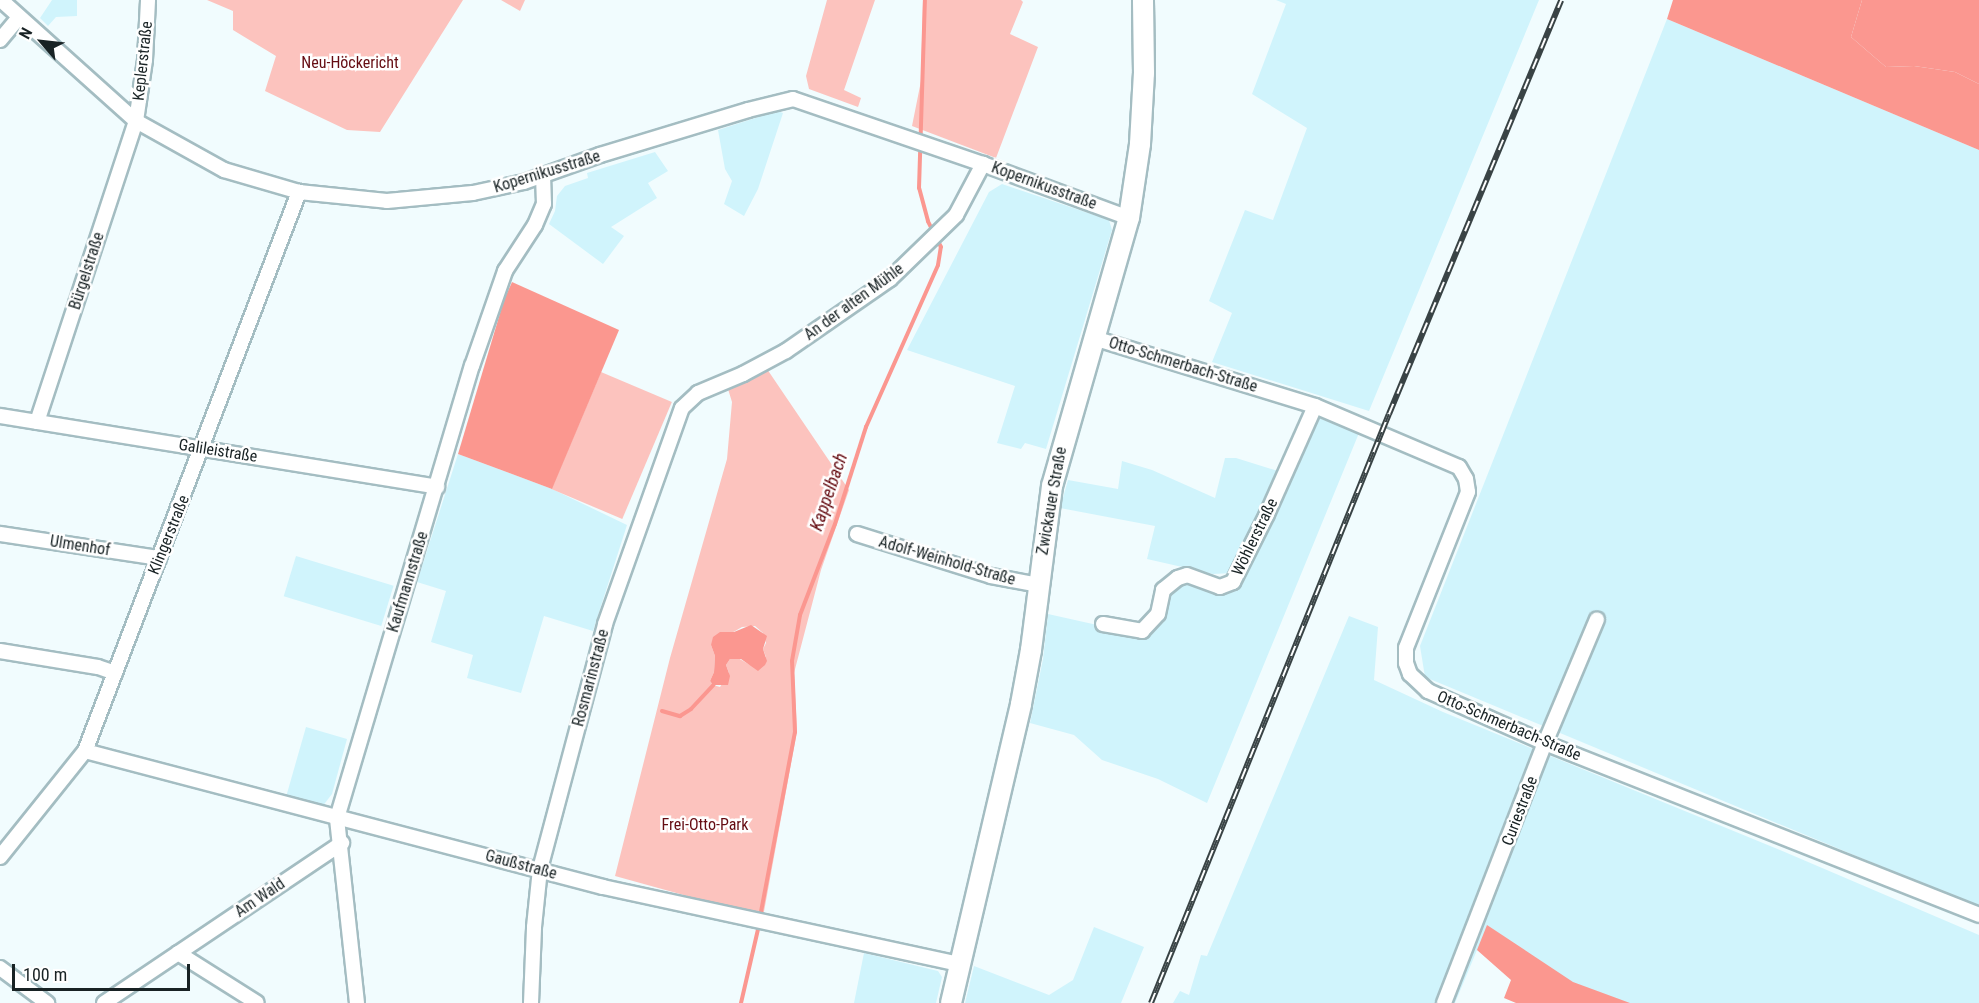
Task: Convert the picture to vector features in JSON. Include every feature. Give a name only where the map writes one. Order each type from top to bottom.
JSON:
[{"type":"main road","name":"Zwickauer Straße","points":[[951,1003],[1021,704],[1031,650],[1052,486],[1129,218],[1140,144],[1144,73],[1143,0]]},
{"type":"street","name":"Kopernikusstraße","points":[[1,0],[136,121],[224,170],[299,192],[367,200],[433,198],[473,193],[543,176],[600,155],[748,110],[793,99],[983,164],[1129,218]]},
{"type":"street","name":"Keplerstraße","points":[[136,121],[145,60],[148,0]]},
{"type":"street","points":[[0,40],[19,18]]},
{"type":"street","name":"Bürgelstraße","points":[[37,422],[136,121]]},
{"type":"street","name":"An der alten Mühle","points":[[721,384],[786,351],[890,279],[956,215],[983,164]]},
{"type":"street","name":"Kaufmannstraße","points":[[357,1003],[342,843],[337,818],[472,366],[505,270],[536,225],[544,204],[543,176]]},
{"type":"street","name":"Klingerstraße","points":[[0,857],[85,751],[203,449],[299,192]]},
{"type":"street","name":"Otto-Schmerbach-Straße","points":[[1094,338],[1315,406],[1459,467],[1463,472],[1468,492],[1410,636],[1406,663],[1410,674],[1428,691],[1545,743],[1979,915]]},
{"type":"street","name":"Rosmarinstraße","points":[[531,1003],[534,927],[540,869],[605,624],[682,408],[698,393],[721,384]]},
{"type":"street","name":"Wöhlerstraße","points":[[1103,624],[1142,631],[1152,624],[1158,614],[1163,590],[1178,578],[1187,575],[1221,587],[1233,582],[1267,514],[1315,406]]},
{"type":"street","name":"Galileistraße","points":[[0,416],[437,488]]},
{"type":"street","name":"Ulmenhof","points":[[0,534],[159,558]]},
{"type":"street","name":"Adolf-Weinhold-Straße","points":[[857,534],[991,576],[1038,585]]},
{"type":"street","name":"Curiestraße","points":[[1444,1003],[1545,743],[1597,619]]},
{"type":"street","points":[[0,651],[98,667],[115,673]]},
{"type":"street","name":"Gaußstraße","points":[[85,751],[610,888],[960,964]]},
{"type":"street","name":"Am Wald","points":[[104,1003],[342,843]]},
{"type":"street","points":[[178,953],[257,1003]]},
{"type":"street","points":[[0,968],[47,1003]]},
{"type":"shaded area","points":[[52,0],[77,0],[77,16],[56,17],[48,26],[40,18]]},
{"type":"shaded area","points":[[1276,0],[1539,0],[1369,411],[1212,362],[1232,313],[1209,301],[1245,210],[1273,220],[1307,128],[1252,94],[1286,4]]},
{"type":"shaded area","points":[[1673,0],[1862,0],[1851,37],[1886,67],[1914,66],[1955,72],[1979,84],[1979,150],[1667,19]]},
{"type":"shaded area","points":[[1862,0],[1979,0],[1979,84],[1955,72],[1914,66],[1886,67],[1851,37]]},
{"type":"shaded area","points":[[1667,19],[1979,150],[1979,907],[1425,677],[1420,646]]},
{"type":"shaded area","points":[[777,111],[783,113],[758,189],[744,216],[724,204],[732,181],[725,169],[718,130]]},
{"type":"shaded area","points":[[655,152],[668,171],[648,183],[657,198],[611,227],[624,236],[603,264],[549,224],[555,211],[557,196],[565,186],[588,178],[587,173]]},
{"type":"shaded area","points":[[1002,184],[1109,220],[1112,230],[1046,449],[1025,443],[1021,449],[997,443],[1015,386],[907,350],[989,192]]},
{"type":"shaded area","points":[[512,282],[619,330],[552,489],[458,454],[504,300]]},
{"type":"shaded area","points":[[1316,417],[1359,433],[1207,803],[1158,779],[1102,760],[1074,735],[1030,723],[1043,659],[1048,614],[1142,635],[1154,631],[1162,619],[1170,588],[1179,580],[1227,591]]},
{"type":"shaded area","points":[[458,454],[552,489],[627,525],[593,631],[544,616],[521,693],[467,678],[473,655],[431,642],[446,591],[417,582]]},
{"type":"shaded area","points":[[1225,458],[1236,458],[1281,472],[1232,573],[1213,574],[1147,559],[1155,526],[1060,508],[1068,480],[1118,489],[1122,461],[1152,470],[1215,498]]},
{"type":"shaded area","points":[[296,556],[394,586],[381,626],[284,596]]},
{"type":"shaded area","points":[[1349,616],[1378,627],[1374,680],[1443,712],[1780,850],[1979,935],[1979,1003],[1602,1003],[1477,950],[1455,1003],[1173,1003],[1180,991],[1189,995],[1201,955],[1207,956]]},
{"type":"shaded area","points":[[751,625],[767,636],[763,649],[767,661],[765,665],[758,671],[741,659],[730,659],[726,665],[730,676],[728,685],[713,685],[710,681],[714,672],[715,656],[711,645],[713,637],[720,632],[734,632]]},
{"type":"shaded area","points":[[306,727],[347,739],[332,794],[322,807],[286,797]]},
{"type":"shaded area","points":[[1487,925],[1573,982],[1630,1003],[1516,1003],[1504,998],[1511,980],[1477,950]]},
{"type":"shaded area","points":[[1094,927],[1144,947],[1121,1003],[965,1003],[974,966],[1049,995],[1073,980]]},
{"type":"shaded area","points":[[864,953],[938,971],[942,977],[936,1003],[854,1003]]},
{"type":"green space","name":"Neu-Höckericht","points":[[207,0],[463,0],[380,132],[347,130],[265,91],[276,56],[233,30],[233,11]]},
{"type":"green space","points":[[501,0],[525,0],[520,11]]},
{"type":"green space","points":[[827,0],[875,0],[844,90],[861,98],[858,107],[809,89],[806,76]]},
{"type":"green space","points":[[923,0],[1021,0],[1023,2],[1010,34],[1038,47],[996,158],[912,126],[921,81]]},
{"type":"green space","name":"Frei-Otto-Park","points":[[767,369],[849,490],[821,570],[794,673],[797,731],[763,917],[615,876],[670,658],[727,459],[732,402],[728,389]],"holes":[[[755,626],[763,633],[766,643],[763,649],[766,657],[750,665],[738,658],[730,659],[726,665],[729,673],[720,687],[713,685],[710,681],[714,672],[715,656],[711,645],[742,627]]]},
{"type":"green space","points":[[601,372],[672,402],[622,519],[551,489]]},
{"type":"waterway","name":"Kappelbach","points":[[760,917],[795,732],[792,661],[800,615],[835,524],[866,427],[938,265],[941,247],[928,221],[919,188],[925,0]]},
{"type":"waterway","points":[[662,711],[680,716],[691,709],[713,685]]},
{"type":"waterway","name":"Kappelbach","points":[[741,1003],[759,925]]},
{"type":"railway","points":[[1151,1003],[1389,414],[1561,0]]}]
